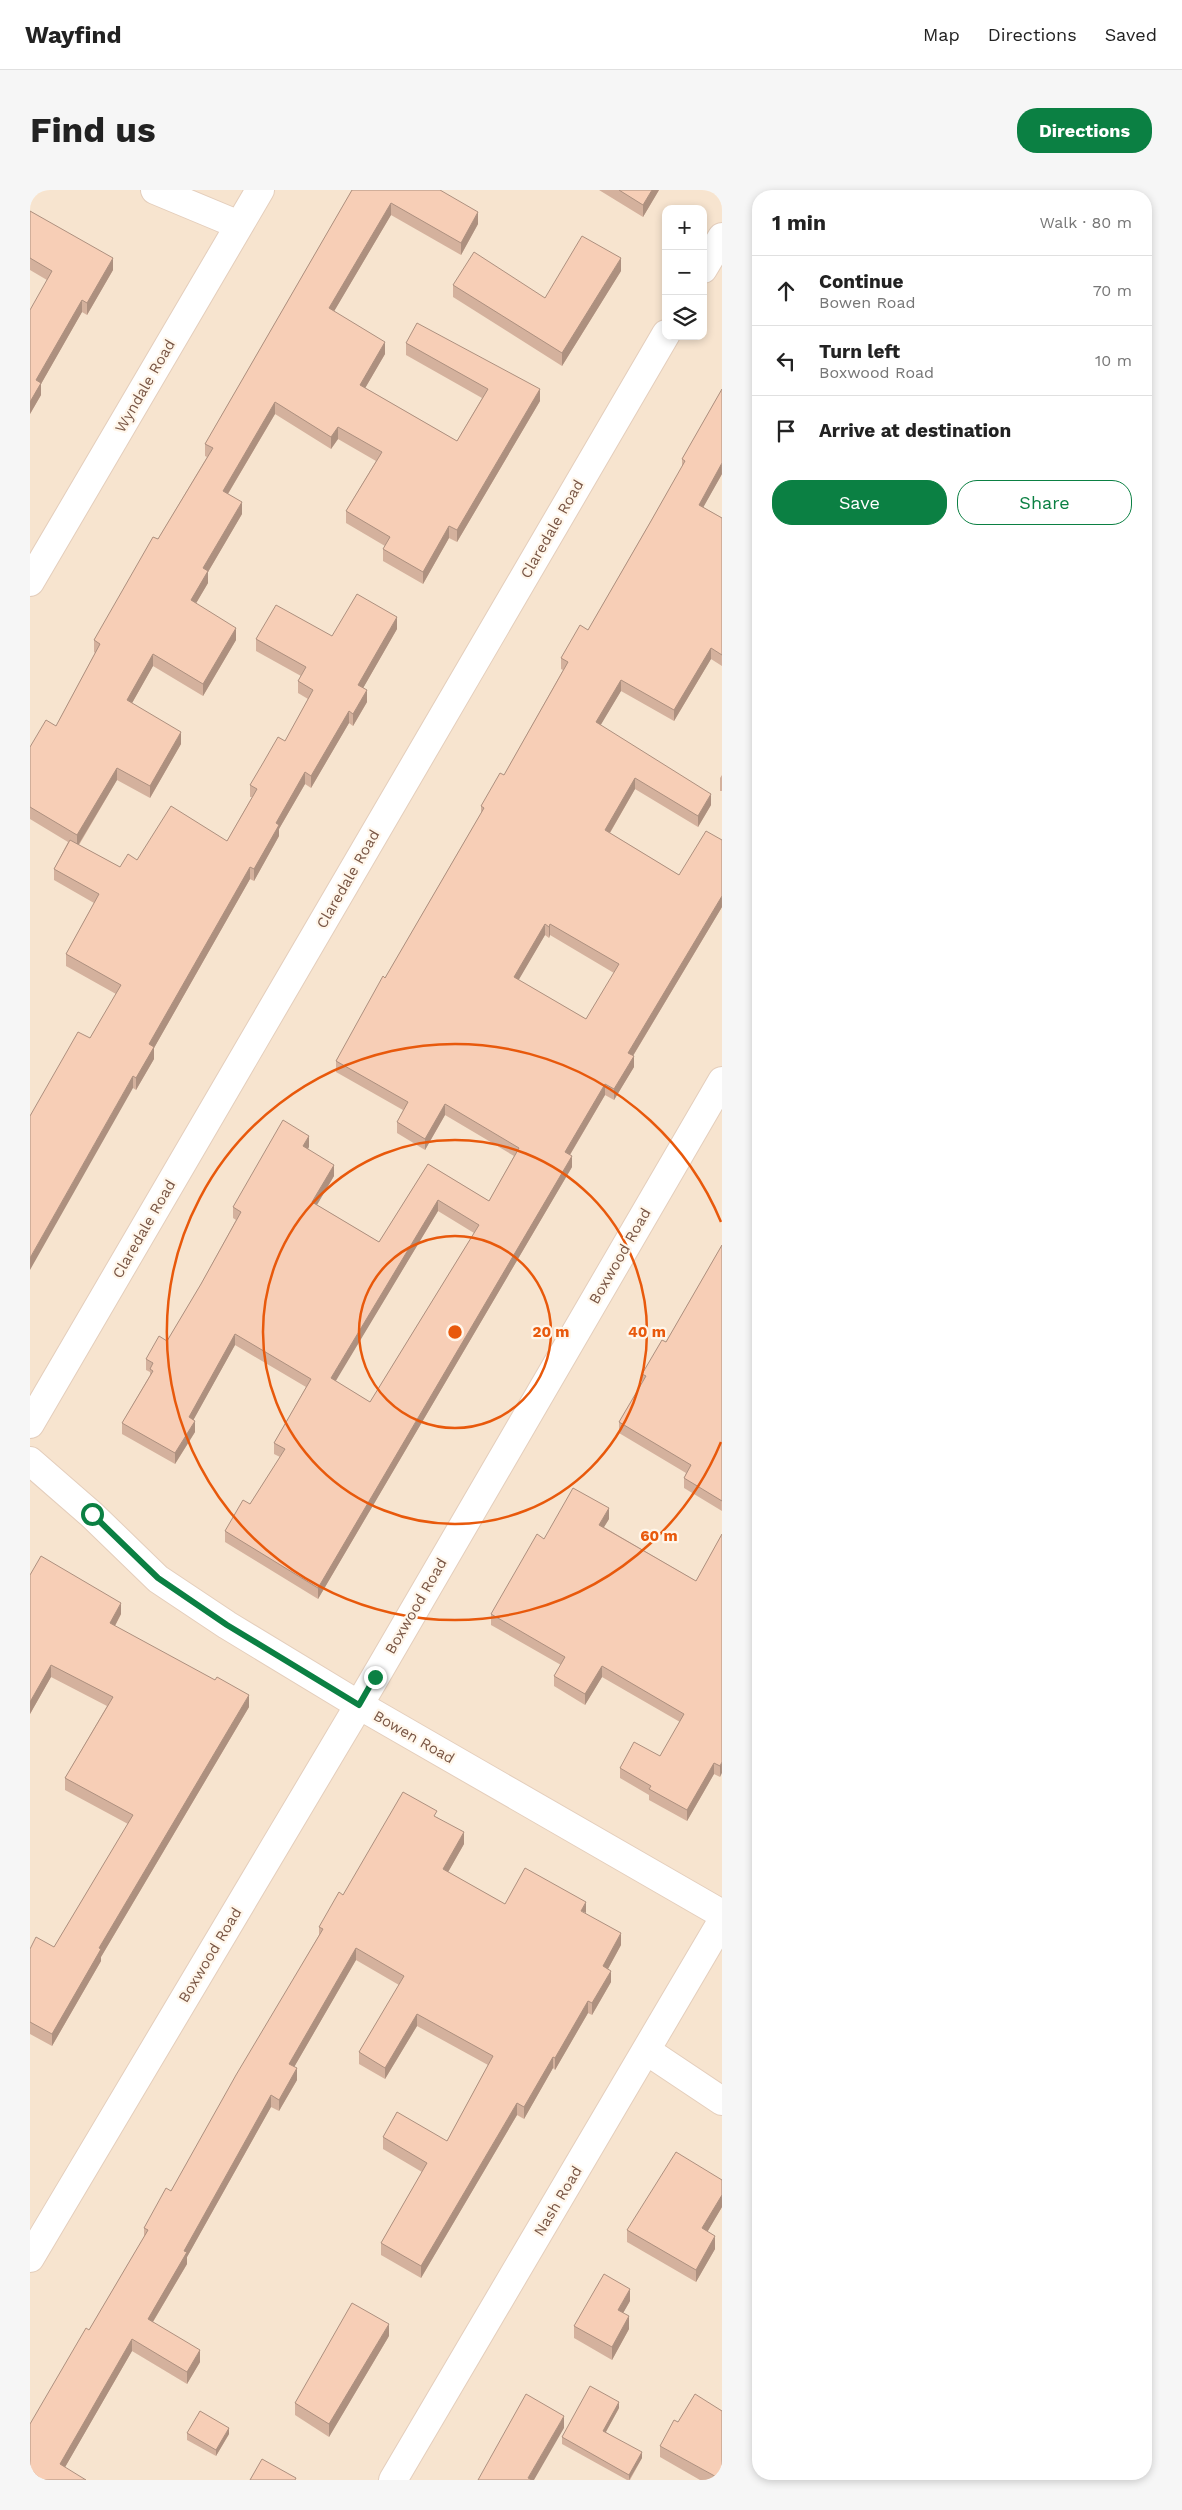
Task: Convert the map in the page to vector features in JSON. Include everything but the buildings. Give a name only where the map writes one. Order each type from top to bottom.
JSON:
[{"type":"street","points":[[155,190],[239,225]]},
{"type":"street","name":"Wyndale Road","points":[[30,582],[260,190]]},
{"type":"street","points":[[707,262],[722,237]]},
{"type":"street","name":"Claredale Road","points":[[30,1424],[662,340]]},
{"type":"street","name":"Boxwood Road","points":[[30,2258],[359,1705],[722,1081]]},
{"type":"street","name":"Bowen Road","points":[[30,1460],[92,1514],[158,1578],[227,1625],[359,1705],[722,1914]]},
{"type":"street","name":"Nash Road","points":[[393,2480],[722,1921]]},
{"type":"street","points":[[647,2051],[722,2101]]},
{"type":"shaded area","points":[[30,190],[722,190],[722,2480],[30,2480]]},
{"type":"route","points":[[92,1514],[158,1578],[227,1625],[359,1705],[375,1677]]}]
